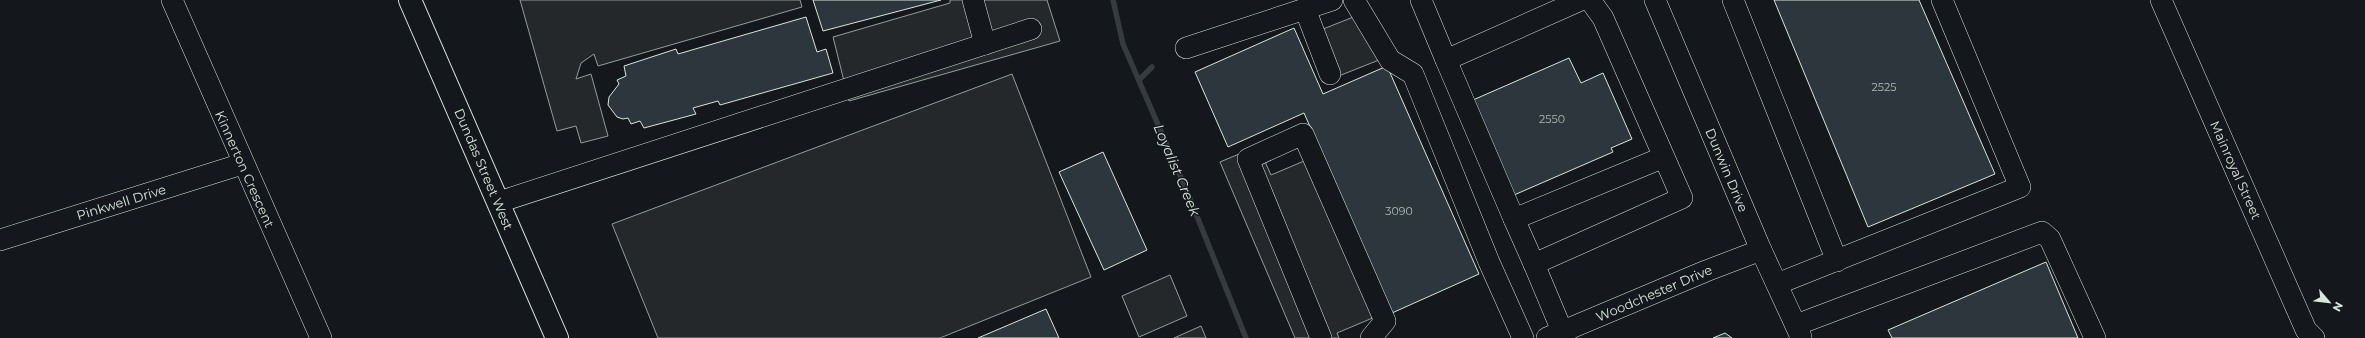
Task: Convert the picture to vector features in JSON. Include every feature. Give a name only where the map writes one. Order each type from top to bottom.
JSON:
[{"type":"main road","name":"Dundas Street West","points":[[410,0],[557,338]]},
{"type":"street","name":"Kinnerton Crescent","points":[[172,0],[242,164],[320,338]]},
{"type":"street","points":[[973,0],[985,44]]},
{"type":"street","points":[[1186,48],[1332,0]]},
{"type":"street","points":[[1354,0],[1390,60],[1413,74],[1489,262],[1523,338]]},
{"type":"street","points":[[1421,0],[1534,264],[1558,336]]},
{"type":"street","points":[[1446,60],[1581,0]]},
{"type":"street","points":[[1534,264],[1682,198],[1603,18],[1590,0]]},
{"type":"street","name":"Dunwin Drive","points":[[1655,0],[1761,250],[1799,332]]},
{"type":"street","points":[[1733,0],[1837,261]]},
{"type":"street","points":[[1777,284],[2020,188],[1942,0]]},
{"type":"street","name":"Mainroyal Street","points":[[2162,0],[2306,330],[2314,338]]},
{"type":"street","points":[[1305,9],[1330,74]]},
{"type":"street","points":[[498,202],[1031,29]]},
{"type":"street","points":[[1321,338],[1248,159],[1303,134],[1384,321],[1371,338]]},
{"type":"street","points":[[1514,219],[1664,157]]},
{"type":"street","name":"Pinkwell Drive","points":[[0,240],[242,164]]},
{"type":"street","points":[[1799,332],[2042,232],[2050,239],[2095,338]]},
{"type":"street","name":"Woodchester Drive","points":[[1558,336],[1706,271],[1761,250]]},
{"type":"shaded area","points":[[520,0],[800,0],[802,7],[598,66],[594,54],[581,63],[576,79],[591,74],[608,136],[581,143],[576,126],[557,131]]},
{"type":"shaded area","points":[[950,0],[1047,0],[1060,41],[849,101],[833,37],[950,3]]},
{"type":"shaded area","points":[[1361,14],[1379,60],[1326,81],[1308,35]]},
{"type":"shaded area","points":[[1012,74],[1091,277],[940,338],[658,338],[612,224]]},
{"type":"shaded area","points":[[1258,146],[1271,175],[1316,156],[1382,314],[1337,333],[1339,338],[1295,338],[1220,162]]},
{"type":"shaded area","points":[[1170,275],[1187,316],[1139,337],[1122,296]]},
{"type":"shaded area","points":[[1201,326],[1206,338],[1174,338]]},
{"type":"building","points":[[813,0],[941,0],[823,31]]},
{"type":"building","points":[[1774,0],[1919,0],[1995,174],[1868,227]]},
{"type":"building","points":[[806,17],[817,52],[826,49],[833,73],[720,105],[718,101],[693,108],[696,114],[644,128],[640,121],[631,124],[628,118],[623,119],[617,117],[608,105],[609,97],[619,84],[617,80],[626,76],[624,66],[676,49],[678,54]]},
{"type":"building","points":[[1294,28],[1323,94],[1387,66],[1479,274],[1392,313],[1304,113],[1228,147],[1195,72]]},
{"type":"building","points":[[1569,58],[1581,83],[1603,73],[1632,139],[1611,148],[1613,152],[1514,195],[1473,100]]},
{"type":"building","points":[[1103,152],[1147,250],[1104,270],[1059,172]]},
{"type":"building","points":[[2046,262],[2078,338],[1892,338],[1888,330]]},
{"type":"building","points":[[1046,309],[1059,338],[978,338]]},
{"type":"building","points":[[1725,333],[1732,338],[1713,338]]},
{"type":"waterway","name":"Loyalist Creek","points":[[1113,0],[1123,44],[1186,189],[1246,338]]},
{"type":"waterway","points":[[1139,80],[1152,67]]}]
